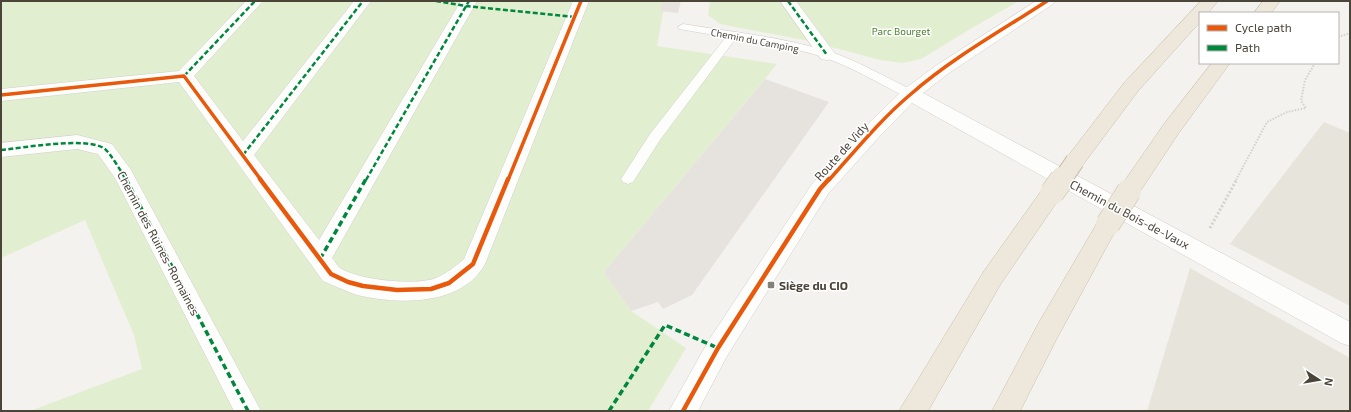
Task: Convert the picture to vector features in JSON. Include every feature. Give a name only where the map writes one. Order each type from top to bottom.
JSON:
[{"type":"highway","points":[[1200,12],[1210,1]]},
{"type":"highway","points":[[1263,12],[1272,1]]},
{"type":"highway","points":[[913,411],[992,278],[1052,193],[1131,87],[1199,13]]},
{"type":"highway","points":[[1006,411],[1047,332],[1108,224],[1129,190],[1171,129],[1220,64]]},
{"type":"street","points":[[1,95],[184,76],[254,1]]},
{"type":"street","points":[[244,155],[363,1]]},
{"type":"street","points":[[320,259],[469,1]]},
{"type":"street","points":[[184,76],[331,274],[353,284],[382,289],[408,290],[439,288],[458,278],[473,264],[581,1]]},
{"type":"street","points":[[788,1],[827,55]]},
{"type":"street","name":"Route de Vidy","points":[[683,411],[718,348],[820,189],[871,132],[910,94],[943,69],[1047,1]]},
{"type":"street","name":"Chemin du Bois-de-Vaux","points":[[910,94],[1350,335]]},
{"type":"street","name":"Chemin des Ruines-Romaines","points":[[1,150],[78,142],[105,149],[124,175],[248,411]]},
{"type":"lane","name":"Chemin du Camping","points":[[683,27],[796,47],[827,55],[910,94]]},
{"type":"lane","points":[[628,179],[655,137],[732,35]]},
{"type":"path","points":[[1339,37],[1350,33]]},
{"type":"path","points":[[1210,229],[1267,122],[1287,112],[1306,108],[1301,101],[1304,80],[1314,64]]},
{"type":"shaded area","points":[[663,1],[681,1],[678,13],[660,11]]},
{"type":"shaded area","points":[[765,79],[829,102],[692,295],[663,309],[658,302],[631,311],[604,272]]},
{"type":"shaded area","points":[[1324,122],[1350,133],[1350,306],[1230,244]]},
{"type":"shaded area","points":[[1190,268],[1350,358],[1350,411],[1147,411]]},
{"type":"green space","points":[[1,1],[665,1],[657,46],[777,64],[604,272],[631,311],[686,348],[648,411],[30,411],[142,369],[134,335],[85,220],[1,258]]},
{"type":"green space","name":"Parc Bourget","points":[[710,1],[1019,1],[921,59],[902,63],[880,60],[809,41],[720,24],[708,15]]},
{"type":"marked path","points":[[184,76],[255,1]]},
{"type":"marked path","points":[[243,155],[363,1]]},
{"type":"marked path","points":[[436,1],[466,6],[575,17]]},
{"type":"marked path","points":[[320,259],[469,1]]},
{"type":"marked path","points":[[788,1],[827,55]]},
{"type":"marked path","points":[[1,150],[77,142],[105,149],[124,175],[248,411]]},
{"type":"marked path","points":[[609,411],[665,325],[718,348]]},
{"type":"cycle path","points":[[1,95],[184,76],[331,274],[351,283],[373,288],[409,291],[431,289],[440,287],[454,280],[473,264],[581,1]]},
{"type":"cycle path","points":[[683,411],[718,348],[820,189],[871,133],[910,94],[943,69],[1047,1]]},
{"type":"place","name":"Siège du CIO","points":[[771,285]]}]
